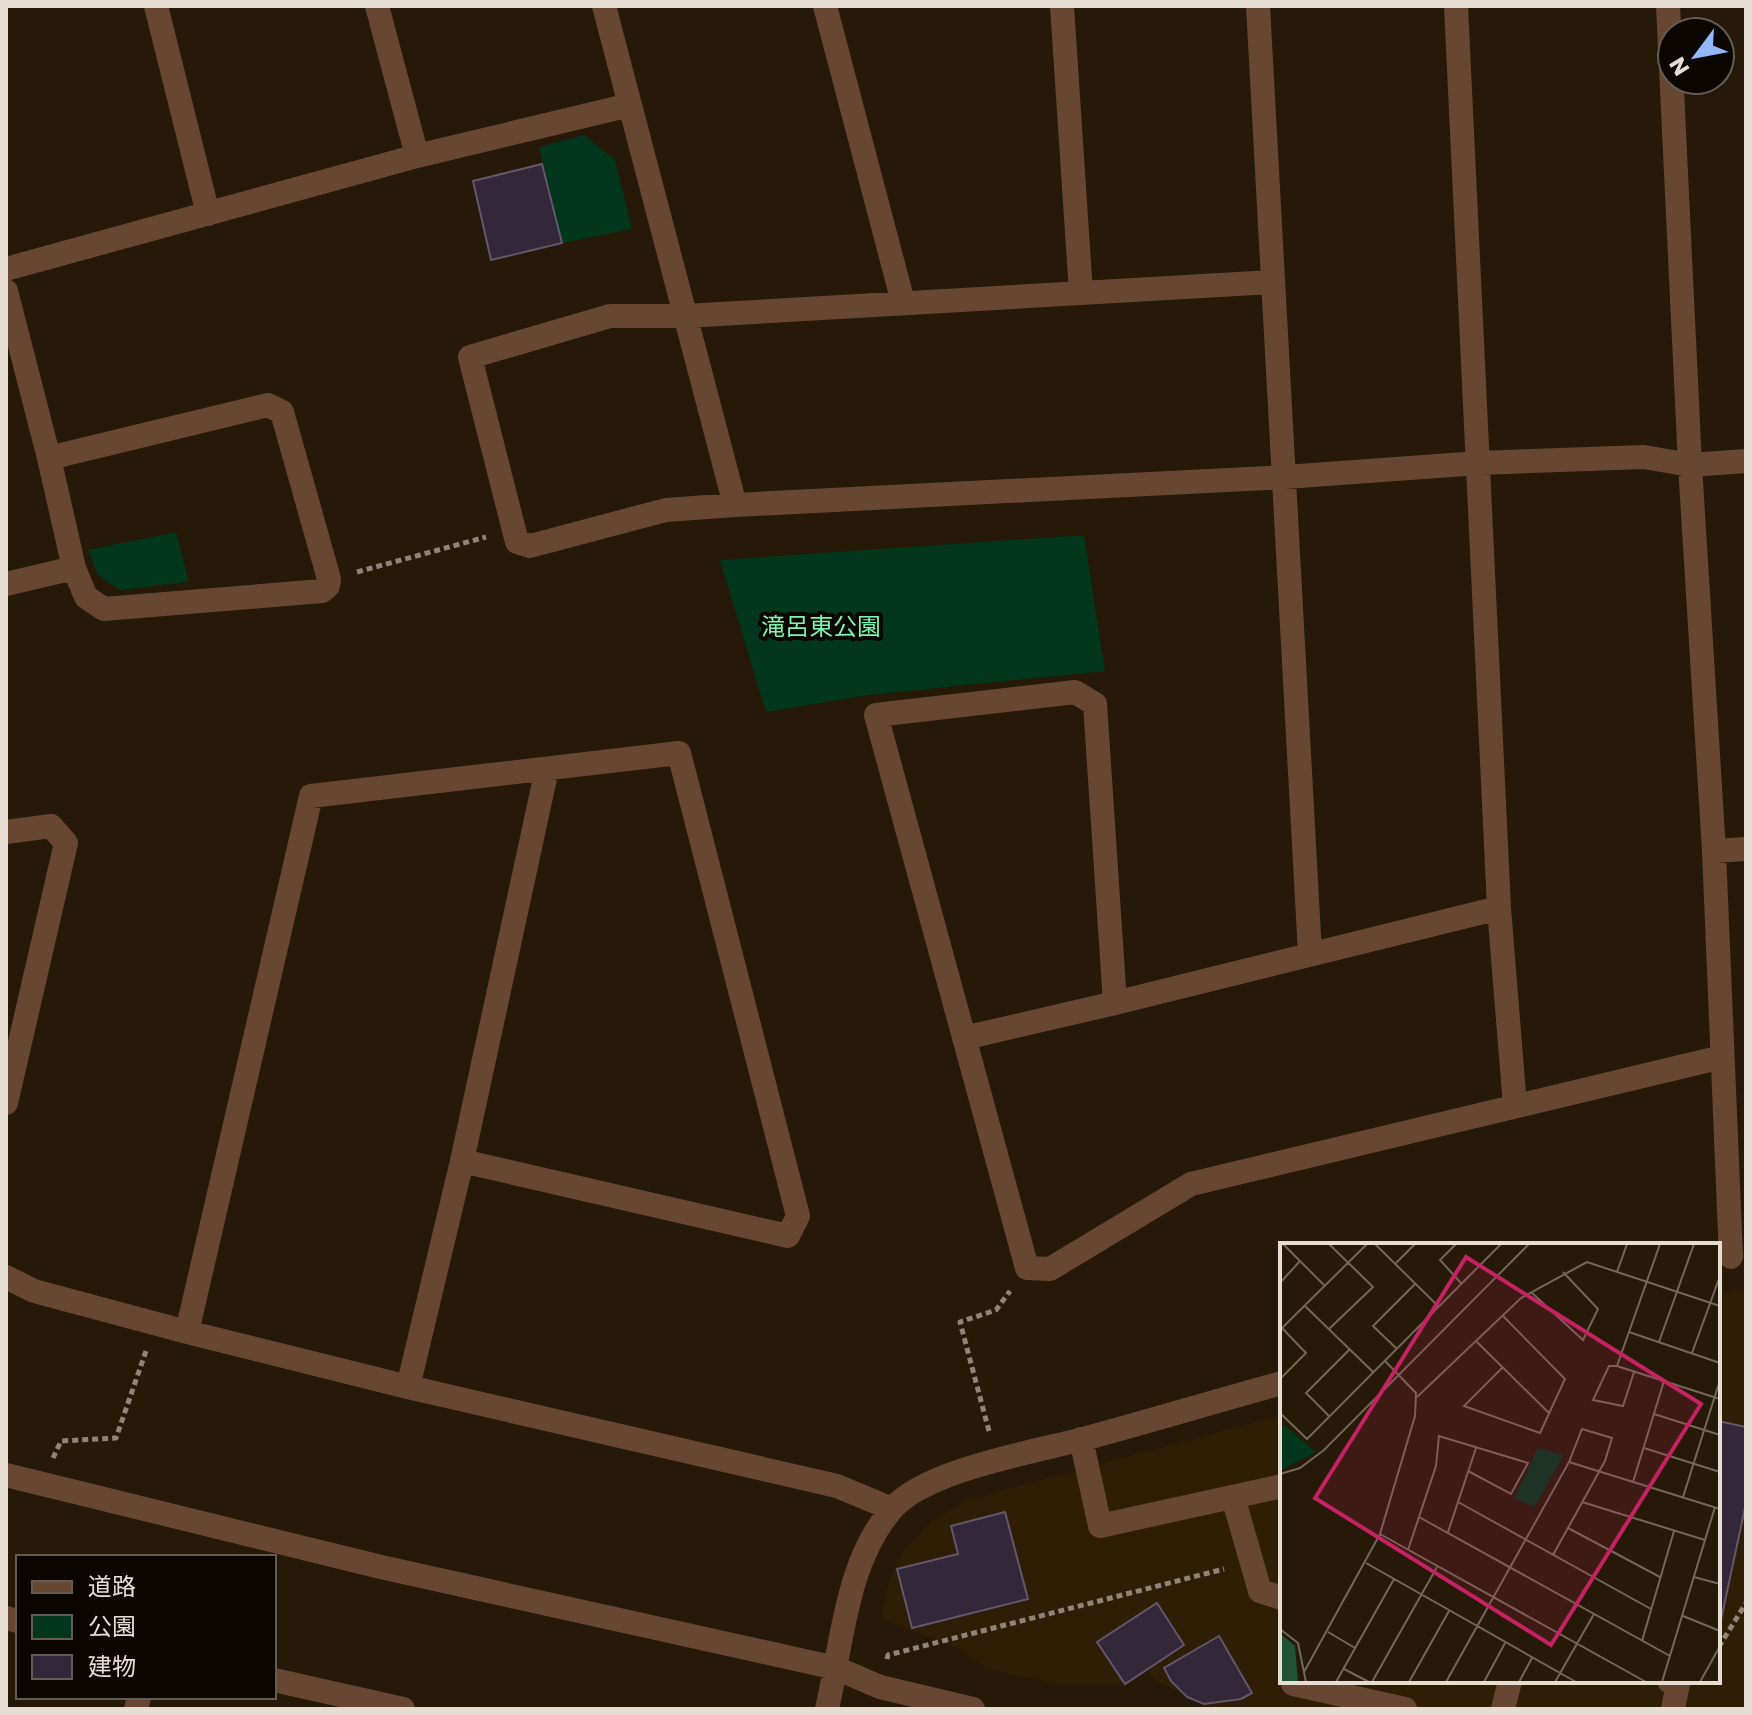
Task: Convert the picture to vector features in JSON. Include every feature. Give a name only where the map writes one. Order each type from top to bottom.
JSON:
[{"type":"street","points":[[156,6],[208,214]]},
{"type":"street","points":[[377,6],[417,156]]},
{"type":"street","points":[[604,6],[735,505]]},
{"type":"street","points":[[825,6],[903,302]]},
{"type":"street","points":[[1062,6],[1081,293]]},
{"type":"street","points":[[1258,6],[1310,954]]},
{"type":"street","points":[[1456,6],[1499,908],[1515,1106]]},
{"type":"street","points":[[1668,6],[1690,465],[1714,851],[1732,1257]]},
{"type":"street","points":[[6,269],[417,156],[630,105]]},
{"type":"street","points":[[1272,282],[685,316],[610,316],[470,357],[513,530],[517,542],[530,546],[666,510],[735,505],[1285,477],[1479,463],[1644,457],[1690,465],[1746,461]]},
{"type":"street","points":[[6,291],[74,568],[86,597],[104,609],[322,591],[328,586],[329,579],[282,412],[268,405],[49,458]]},
{"type":"street","points":[[6,584],[74,568]]},
{"type":"street","points":[[1115,1003],[1095,704],[1075,692],[876,715],[1027,1268],[1050,1269],[1191,1184],[1722,1057]]},
{"type":"street","points":[[187,1332],[311,796],[679,753],[798,1216],[788,1236],[462,1161]]},
{"type":"street","points":[[408,1387],[462,1161],[547,769]]},
{"type":"street","points":[[6,832],[51,826],[66,843],[6,1103]]},
{"type":"street","points":[[1714,851],[1746,849]]},
{"type":"street","points":[[964,1038],[1499,908]]},
{"type":"street","points":[[6,1277],[34,1291],[187,1332],[408,1387],[837,1486],[892,1509]]},
{"type":"street","points":[[827,1709],[852,1592],[866,1552],[892,1509],[921,1488],[996,1459],[1081,1439],[1280,1384]]},
{"type":"street","points":[[1081,1439],[1100,1526],[1280,1486]]},
{"type":"street","points":[[6,1475],[381,1567],[836,1668],[880,1687],[973,1709]]},
{"type":"street","points":[[1233,1497],[1260,1591],[1280,1597]]},
{"type":"street","points":[[276,1681],[347,1703],[403,1709]]},
{"type":"street","points":[[1293,1683],[1405,1709]]},
{"type":"street","points":[[1503,1709],[1510,1683]]},
{"type":"street","points":[[1673,1709],[1678,1683]]},
{"type":"path","points":[[329,579],[513,530]]},
{"type":"path","points":[[996,1459],[960,1322],[996,1310],[1027,1268]]},
{"type":"path","points":[[40,1483],[61,1441],[116,1438],[155,1323]]},
{"type":"path","points":[[880,1687],[888,1655],[1253,1561]]},
{"type":"path","points":[[1720,1645],[1746,1603]]},
{"type":"shaded area","points":[[1746,1287],[1746,1709],[1216,1709],[1155,1681],[1144,1668],[1119,1684],[1056,1684],[988,1669],[960,1649],[881,1618],[889,1581],[903,1551],[933,1520],[967,1500],[1280,1416],[1280,1683],[1720,1683],[1720,1294]]},
{"type":"green space","points":[[584,135],[615,160],[632,229],[562,243],[539,147]]},
{"type":"green space","points":[[176,532],[189,582],[120,590],[98,575],[88,550]]},
{"type":"green space","name":"滝呂東公園","points":[[1084,535],[1105,671],[868,695],[766,712],[720,560]]},
{"type":"building","points":[[542,164],[562,243],[491,260],[473,181]]},
{"type":"building","points":[[1720,1421],[1746,1427],[1746,1503],[1720,1625]]},
{"type":"building","points":[[1005,1512],[1028,1599],[912,1628],[897,1569],[958,1554],[951,1526]]},
{"type":"building","points":[[1157,1603],[1184,1645],[1125,1684],[1097,1642]]},
{"type":"building","points":[[1219,1636],[1252,1693],[1241,1699],[1204,1704],[1187,1697],[1171,1681],[1164,1668]]}]
